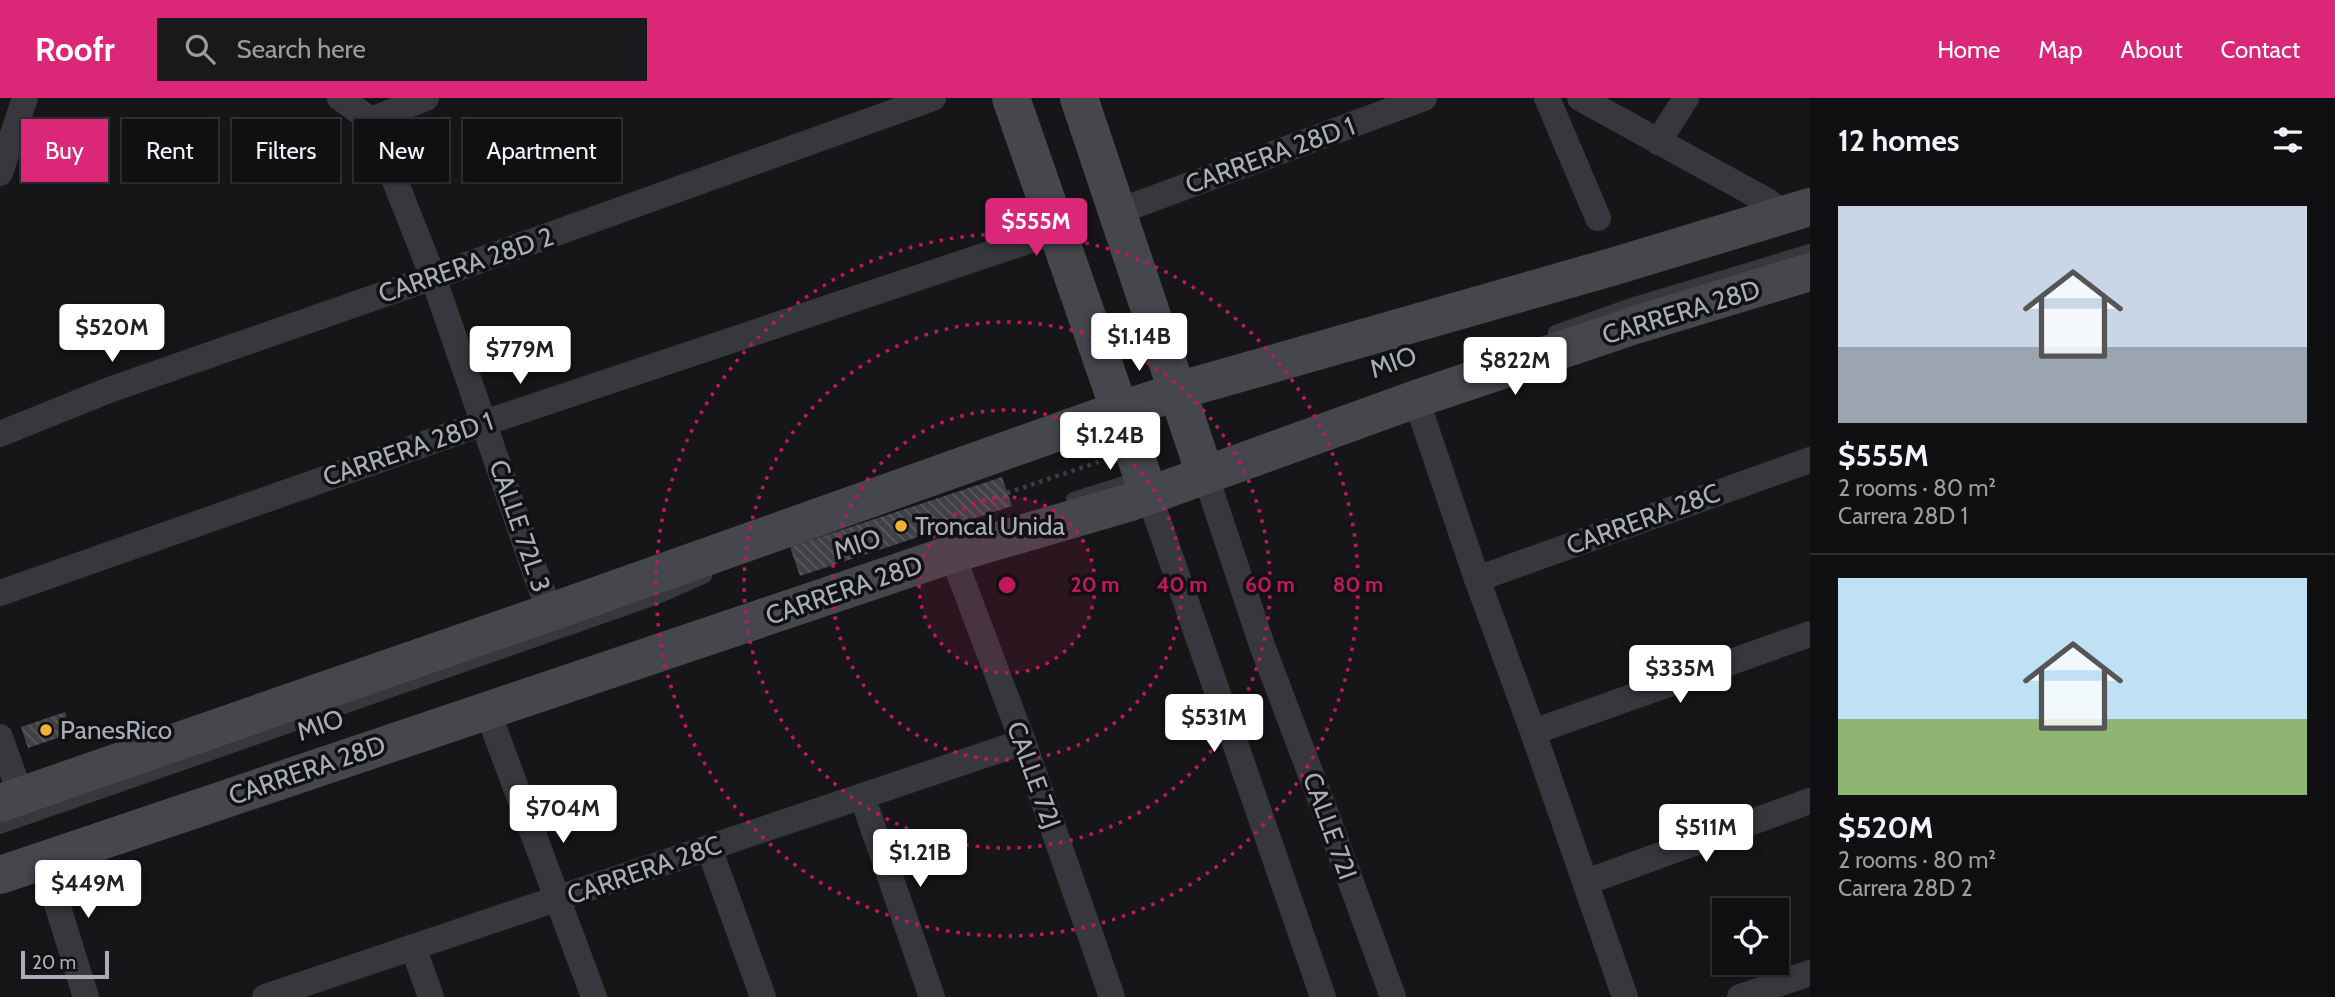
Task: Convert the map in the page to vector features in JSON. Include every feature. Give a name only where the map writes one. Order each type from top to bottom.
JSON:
[{"type":"street","points":[[0,173],[25,98]]},
{"type":"street","points":[[340,98],[370,119]]},
{"type":"street","points":[[374,119],[426,98]]},
{"type":"street","name":"CARRERA 28D 2","points":[[0,434],[109,390],[933,98]]},
{"type":"street","points":[[1011,98],[1324,997]]},
{"type":"street","name":"CALLE 72I","points":[[1079,98],[1263,648],[1393,997]]},
{"type":"street","name":"CARRERA 28D 1","points":[[1117,212],[1424,98]]},
{"type":"street","points":[[1547,98],[1598,218]]},
{"type":"street","points":[[1580,98],[1767,201],[1798,210]]},
{"type":"street","points":[[1658,142],[1686,98]]},
{"type":"street","name":"CALLE 72L 3","points":[[395,182],[433,277],[551,612]]},
{"type":"street","name":"CARRERA 28D","points":[[0,875],[41,853],[487,710],[947,546],[1133,450],[1182,405],[1798,210]]},
{"type":"street","name":"CARRERA 28D 1","points":[[0,593],[484,423],[1058,231]]},
{"type":"street","name":"CARRERA 28D","points":[[11,800],[551,612],[1133,450],[1202,463],[1416,400],[1635,325],[1810,272]]},
{"type":"street","points":[[1416,400],[1625,997]]},
{"type":"street","name":"CARRERA 28C","points":[[1477,579],[1810,460]]},
{"type":"street","name":"CALLE 72J","points":[[947,546],[1023,742],[1112,997]]},
{"type":"street","points":[[1533,732],[1810,634]]},
{"type":"street","points":[[487,710],[594,997]]},
{"type":"street","points":[[0,737],[11,800]]},
{"type":"street","name":"CARRERA 28C","points":[[265,997],[1023,742]]},
{"type":"street","points":[[862,796],[932,997]]},
{"type":"street","points":[[1586,882],[1810,801]]},
{"type":"street","points":[[709,848],[763,997]]},
{"type":"street","points":[[41,853],[86,997]]},
{"type":"street","points":[[413,947],[431,997]]},
{"type":"street","points":[[1740,997],[1810,973]]},
{"type":"lane","points":[[1539,337],[1628,306],[1810,251]]},
{"type":"lane","name":"MIO","points":[[739,561],[839,520],[1003,462],[1054,449]]},
{"type":"lane","points":[[1060,504],[1133,450]]},
{"type":"lane","name":"MIO","points":[[0,827],[653,599],[714,572]]},
{"type":"lane","points":[[0,860],[41,853]]},
{"type":"path","points":[[1007,493],[1133,450]]},
{"type":"building","name":"Troncal Unida","points":[[1002,477],[1012,506],[800,576],[790,547]]},
{"type":"building","name":"PanesRico","points":[[65,712],[72,733],[28,748],[21,727]]},
{"type":"place","name":"Troncal Unida","points":[[901,526]]},
{"type":"place","name":"PanesRico","points":[[46,730]]}]
